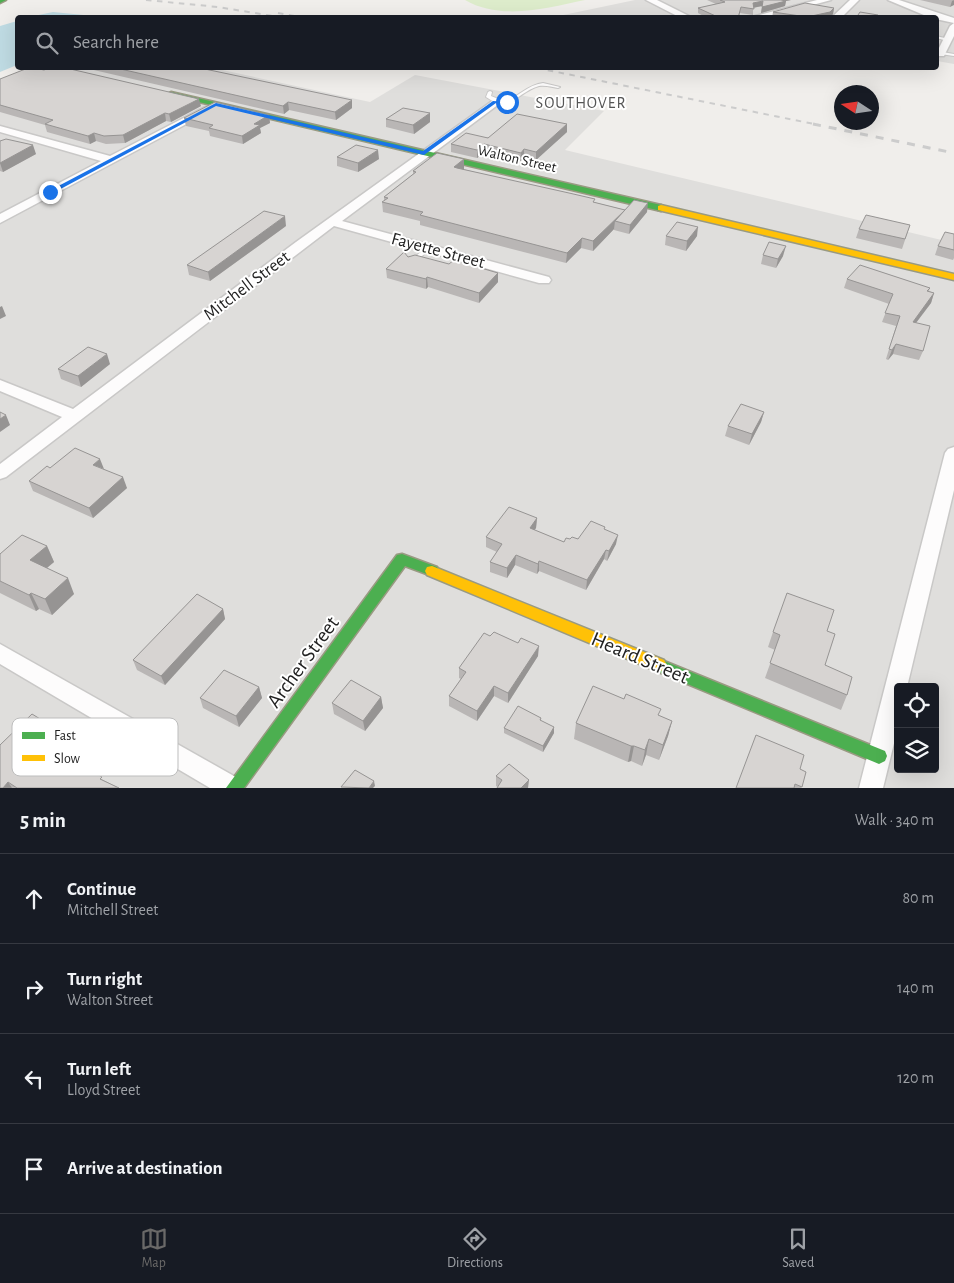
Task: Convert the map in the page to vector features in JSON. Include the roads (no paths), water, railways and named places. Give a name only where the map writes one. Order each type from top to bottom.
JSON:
[{"type":"street","points":[[650,0],[682,15]]},
{"type":"street","points":[[764,15],[827,0]]},
{"type":"street","points":[[838,15],[855,0]]},
{"type":"street","points":[[892,0],[932,15]]},
{"type":"street","points":[[939,17],[954,21]]},
{"type":"street","name":"Walton Street","points":[[161,91],[954,277]]},
{"type":"street","name":"Mitchell Street","points":[[0,473],[424,153],[493,97]]},
{"type":"street","points":[[0,219],[216,104]]},
{"type":"street","points":[[0,129],[112,160]]},
{"type":"street","name":"Fayette Street","points":[[333,222],[544,280]]},
{"type":"street","points":[[0,385],[76,417]]},
{"type":"street","points":[[871,788],[954,453]]},
{"type":"street","name":"Heard Street","points":[[402,559],[879,756]]},
{"type":"street","name":"Archer Street","points":[[233,788],[402,559]]},
{"type":"street","points":[[0,653],[112,718]]},
{"type":"street","points":[[178,756],[233,788]]},
{"type":"lane","points":[[947,41],[954,55]]},
{"type":"lane","points":[[493,97],[515,100],[536,85],[558,87]]},
{"type":"lane","points":[[410,264],[428,248]]},
{"type":"water","points":[[53,12],[84,15],[39,15]]},
{"type":"water","points":[[15,22],[15,66],[0,72],[0,26]]},
{"type":"railway","points":[[146,0],[218,7],[267,15]]},
{"type":"railway","points":[[278,13],[289,15]]},
{"type":"railway","points":[[547,70],[819,125]]},
{"type":"railway","points":[[813,124],[954,153]]},
{"type":"district","name":"SOUTHOVER","points":[[581,103]]}]
